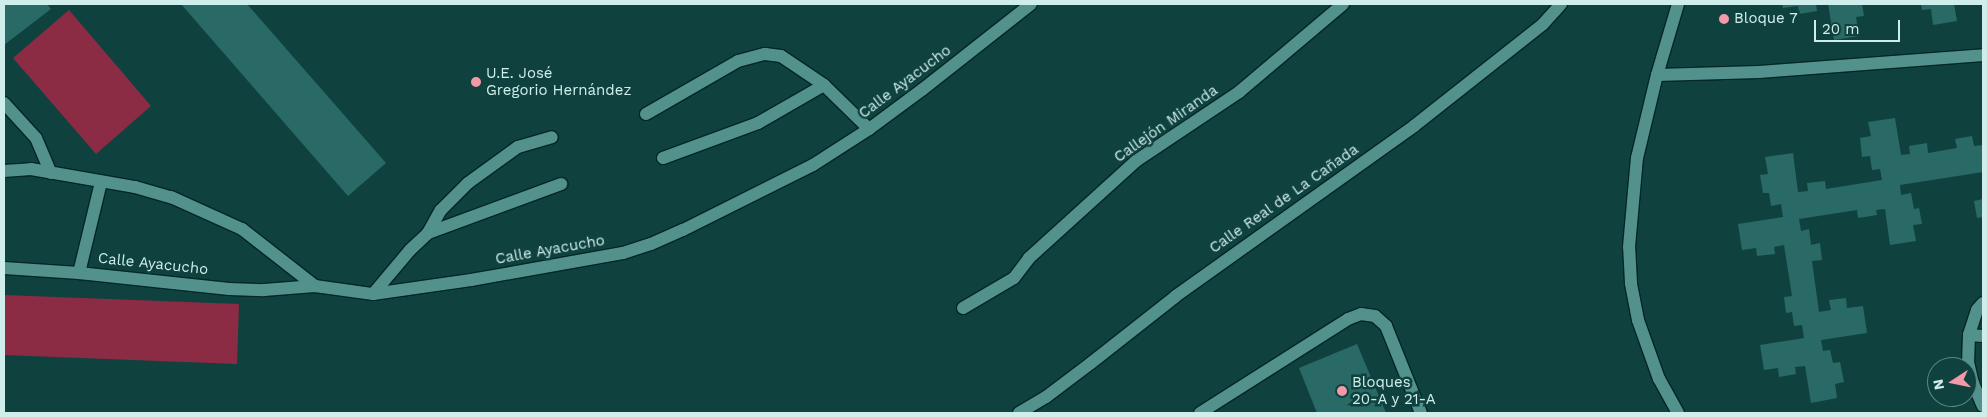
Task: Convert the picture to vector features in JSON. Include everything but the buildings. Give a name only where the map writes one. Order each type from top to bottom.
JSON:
[{"type":"street","name":"Calle Ayacucho","points":[[4,268],[79,273],[229,289],[264,290],[315,286],[373,294],[581,261],[651,244],[733,206],[813,165],[869,129],[988,40],[1031,4]]},
{"type":"street","name":"Callejón Miranda","points":[[963,308],[1014,278],[1029,258],[1136,161],[1239,92],[1343,4]]},
{"type":"street","name":"Calle Real de La Cañada","points":[[1019,413],[1091,364],[1176,296],[1429,115],[1543,24],[1561,4]]},
{"type":"street","points":[[1678,4],[1657,75],[1638,158],[1630,214],[1629,247],[1631,283],[1638,320],[1647,350],[1659,379],[1678,413]]},
{"type":"street","points":[[646,114],[738,61],[765,54],[781,56],[824,85],[869,129]]},
{"type":"street","points":[[1657,75],[1759,72],[1983,55]]},
{"type":"street","points":[[663,158],[758,123],[824,85]]},
{"type":"street","points":[[4,103],[36,138],[51,173]]},
{"type":"street","points":[[373,294],[410,250],[428,233],[441,210],[468,183],[518,148],[552,137]]},
{"type":"street","points":[[4,172],[32,169],[135,187],[171,197],[242,228],[315,286]]},
{"type":"street","points":[[79,273],[100,182]]},
{"type":"street","points":[[428,233],[561,184]]},
{"type":"street","points":[[1983,303],[1977,310],[1969,335],[1968,362],[1973,383],[1983,406]]},
{"type":"street","points":[[1200,413],[1348,319],[1361,314],[1374,316],[1386,326],[1421,413]]},
{"type":"street","points":[[1969,335],[1983,336]]},
{"type":"shaded area","points":[[69,10],[151,106],[96,154],[13,58]]},
{"type":"shaded area","points":[[4,295],[239,304],[237,364],[4,355]]},
{"type":"place","name":"Bloque 7","points":[[1724,19]]},
{"type":"place","name":"U.E. José Gregorio Hernández","points":[[476,82]]},
{"type":"place","name":"Bloques 20-A y 21-A","points":[[1342,391]]}]
